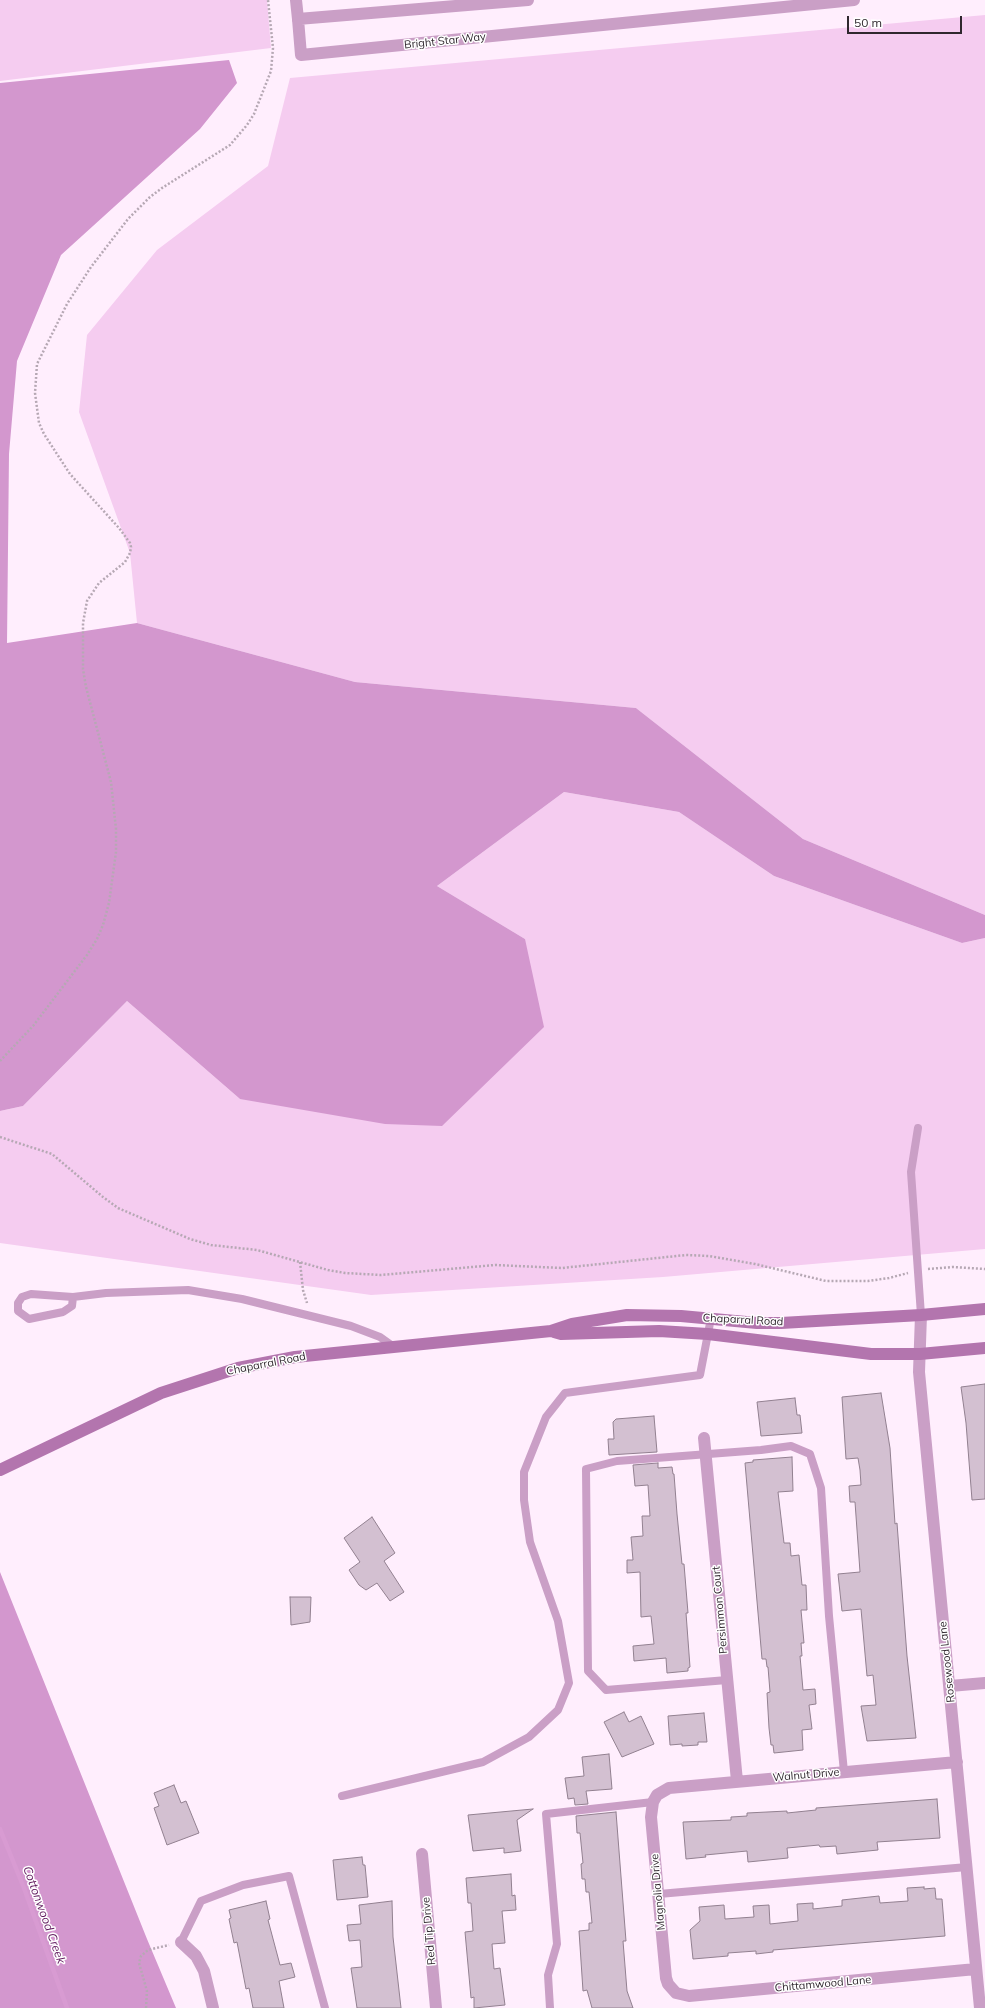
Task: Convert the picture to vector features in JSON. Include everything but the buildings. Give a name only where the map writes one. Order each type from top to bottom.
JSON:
[{"type":"main road","name":"Chaparral Road","points":[[0,1470],[137,1403],[210,1376],[238,1368],[295,1357],[551,1331],[572,1324],[627,1315],[681,1316],[757,1323],[781,1323],[921,1315],[985,1309]]},
{"type":"main road","name":"Chaparral Road","points":[[551,1331],[561,1334],[659,1331],[708,1334],[870,1354],[920,1354],[985,1348]]},
{"type":"street","points":[[296,0],[298,19],[528,0]]},
{"type":"street","name":"Bright Star Way","points":[[298,19],[301,55],[787,3],[854,0]]},
{"type":"street","name":"Rosewood Lane","points":[[921,1315],[918,1372],[950,1686],[980,2008]]},
{"type":"street","name":"Persimmon Court","points":[[704,1438],[737,1781]]},
{"type":"street","points":[[950,1686],[985,1683]]},
{"type":"street","name":"Walnut Drive","points":[[655,1798],[670,1788],[957,1762]]},
{"type":"street","name":"Magnolia Drive","points":[[655,1798],[651,1809],[666,1978],[671,1989]]},
{"type":"street","name":"Red Tip Drive","points":[[422,1854],[436,2008]]},
{"type":"street","points":[[181,1942],[196,1956],[204,1971],[213,2008]]},
{"type":"street","name":"Chittamwood Lane","points":[[671,1989],[682,1996],[689,1996],[976,1969]]},
{"type":"lane","points":[[918,1128],[912,1172],[921,1315]]},
{"type":"lane","points":[[73,1297],[72,1306],[63,1312],[48,1316],[29,1319],[18,1311],[18,1303],[22,1297],[31,1294],[73,1297],[106,1293],[188,1290],[242,1299],[351,1326],[380,1336],[394,1347]]},
{"type":"lane","points":[[342,1796],[483,1762],[529,1737],[558,1710],[569,1682],[558,1621],[530,1542],[524,1500],[524,1472],[546,1417],[565,1393],[700,1375],[711,1318]]},
{"type":"lane","points":[[727,1680],[606,1690],[588,1671],[586,1469],[617,1462],[705,1453],[761,1450],[791,1446],[810,1454],[821,1488],[829,1616],[844,1772]]},
{"type":"lane","points":[[550,2008],[548,1975],[557,1944],[546,1814],[655,1798]]},
{"type":"lane","points":[[659,1894],[967,1867]]},
{"type":"lane","points":[[181,1942],[202,1901],[243,1885],[289,1876],[325,2008]]},
{"type":"path","points":[[0,1061],[37,1021],[97,940],[109,903],[116,852],[116,829],[111,782],[86,687],[83,669],[83,623],[86,606],[92,592],[99,583],[124,562],[130,553],[131,548],[130,543],[119,528],[70,474],[44,434],[39,423],[35,393],[37,364],[67,304],[91,267],[128,219],[150,197],[162,188],[230,145],[254,114],[271,71],[273,48],[268,0]]},
{"type":"path","points":[[0,1137],[32,1147],[58,1158],[103,1198],[118,1208],[137,1217],[211,1245],[257,1250],[340,1272],[381,1275],[496,1265],[576,1267],[686,1255],[732,1260],[804,1277],[837,1282],[889,1278],[917,1270],[953,1267],[985,1269]]},
{"type":"path","points":[[300,1262],[303,1290],[311,1316]]},
{"type":"path","points":[[146,2008],[147,1991],[139,1963],[141,1956],[148,1950],[181,1942]]},
{"type":"shaded area","points":[[0,0],[267,0],[271,48],[0,81]]},
{"type":"shaded area","points":[[985,15],[985,915],[803,839],[636,708],[355,682],[137,623],[130,553],[79,412],[87,335],[157,250],[268,166],[290,78]]},
{"type":"shaded area","points":[[229,60],[237,83],[200,129],[61,255],[17,361],[9,454],[7,643],[137,623],[355,682],[636,708],[803,839],[985,915],[985,938],[962,943],[774,876],[679,812],[564,792],[437,886],[525,939],[544,1027],[442,1126],[385,1124],[240,1099],[127,1001],[23,1106],[0,1111],[0,83]]},
{"type":"shaded area","points":[[564,792],[679,812],[774,876],[962,943],[985,938],[985,1249],[663,1277],[371,1295],[0,1243],[0,1111],[23,1106],[127,1001],[240,1099],[525,939],[437,886]]},
{"type":"shaded area","points":[[0,1572],[147,1939],[176,2008],[0,2008]]},
{"type":"waterway","name":"Cottonwood Creek","points":[[0,1829],[24,1888],[67,2008]]}]
